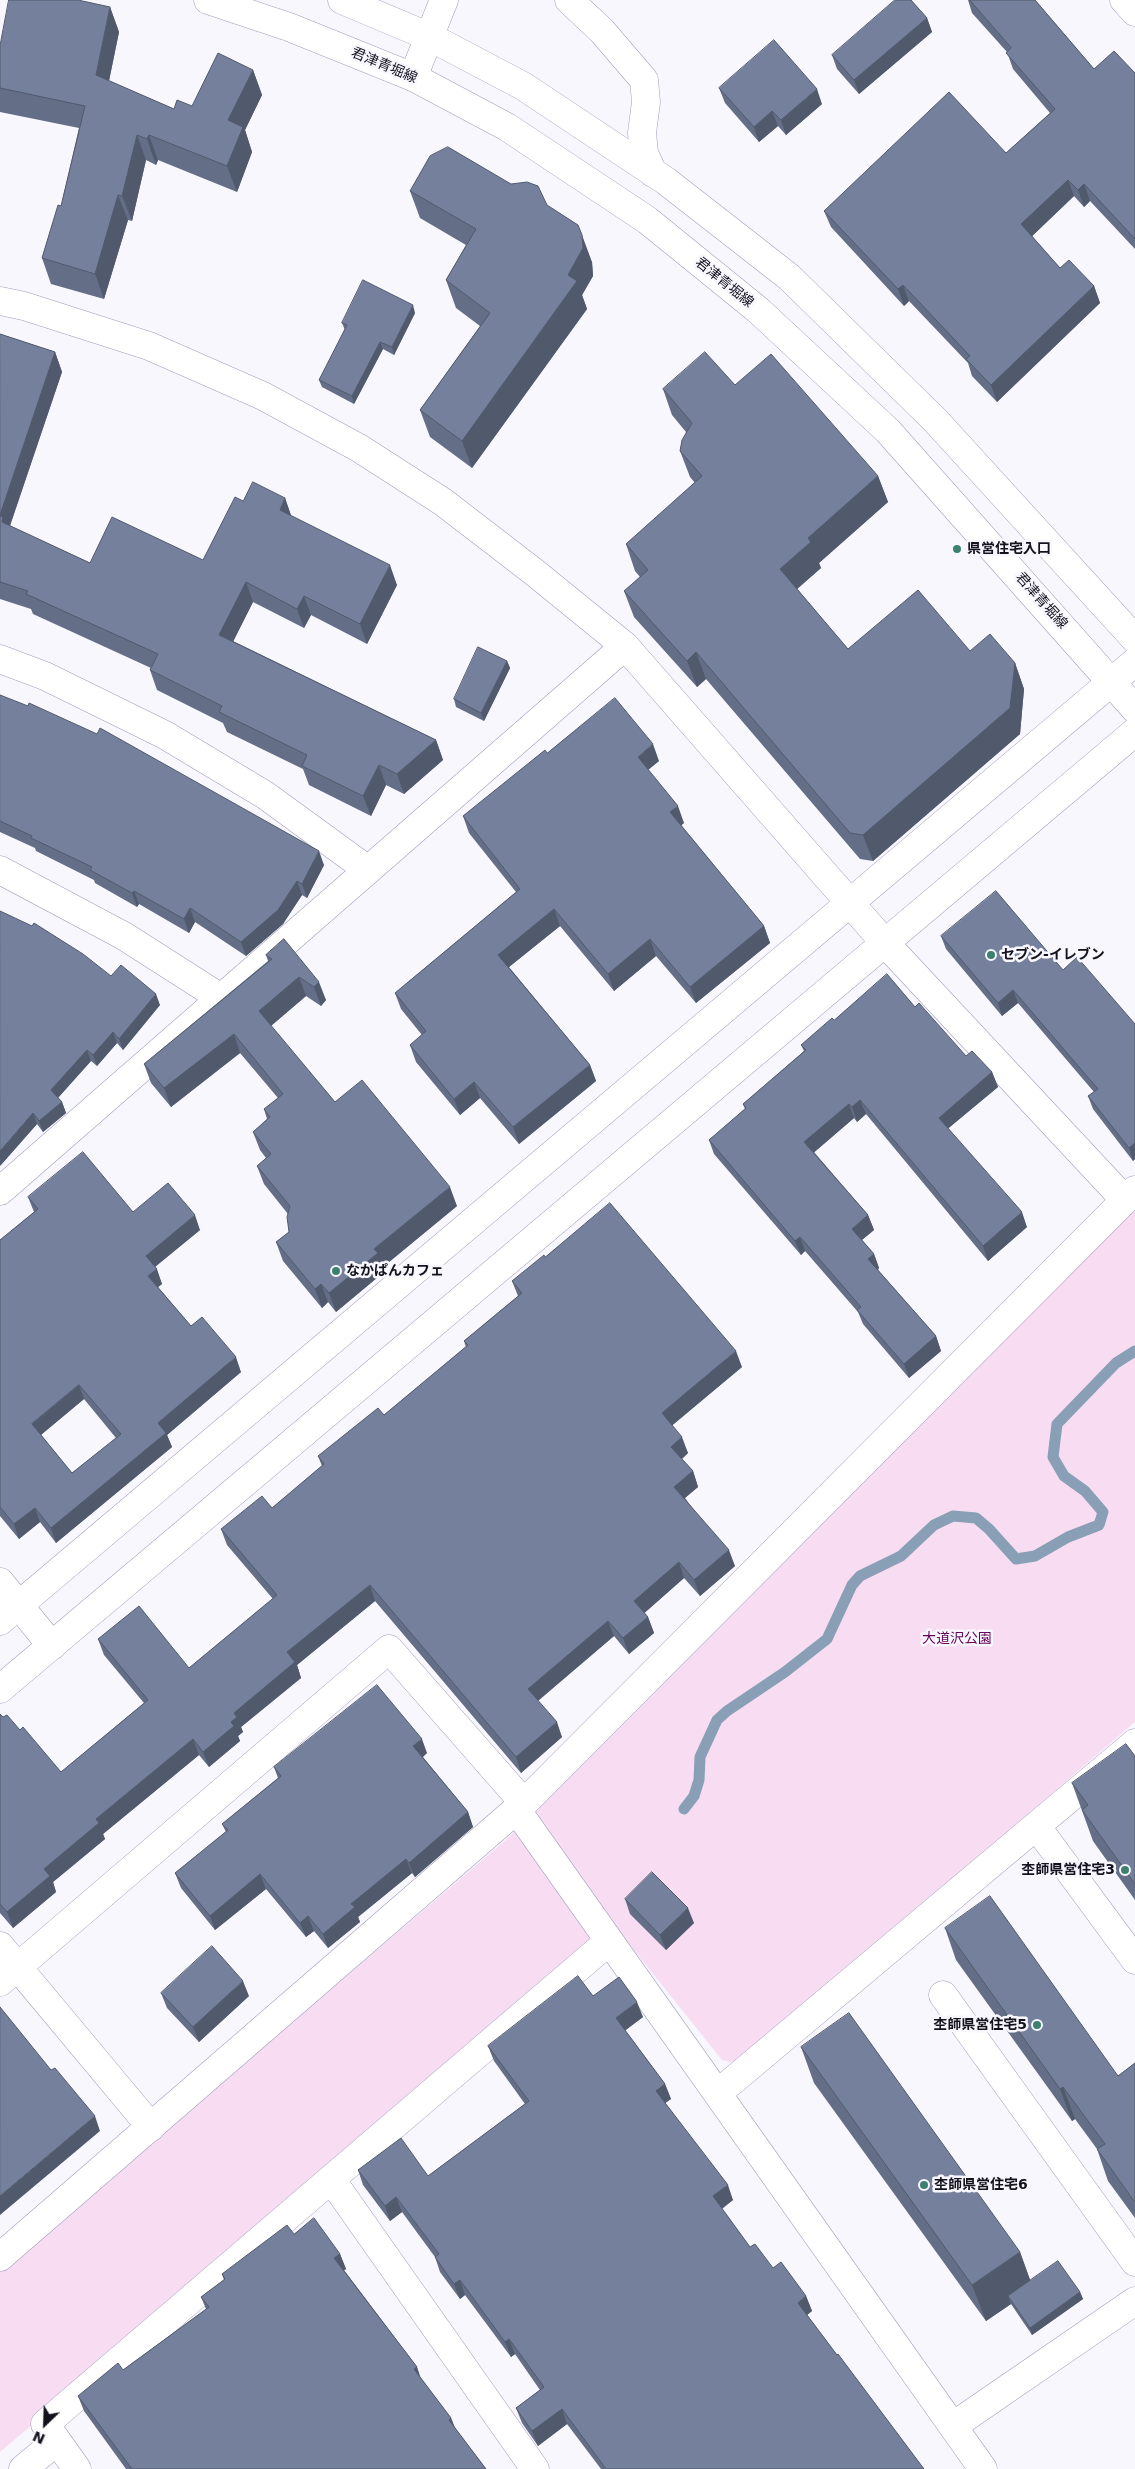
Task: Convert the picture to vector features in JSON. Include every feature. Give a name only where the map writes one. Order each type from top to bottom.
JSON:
[{"type":"street","name":"君津青堀線","points":[[208,0],[289,27],[413,78],[507,127],[638,214],[758,310],[888,431],[1135,709]]},
{"type":"street","points":[[342,0],[430,37],[523,86],[653,173],[789,277],[935,420],[1135,639]]},
{"type":"street","points":[[413,78],[444,0]]},
{"type":"street","points":[[569,0],[602,30],[644,80],[646,102],[642,133],[644,154],[653,173]]},
{"type":"street","points":[[1124,0],[1135,12]]},
{"type":"street","points":[[0,301],[24,306],[149,346],[263,396],[359,448],[443,502],[534,572],[625,646],[885,942],[1130,1194],[520,1806],[0,2257]]},
{"type":"street","points":[[0,1191],[625,646]]},
{"type":"street","points":[[0,659],[45,676],[165,735],[265,795],[368,870]]},
{"type":"street","points":[[10,1613],[1135,662]]},
{"type":"street","points":[[0,1689],[1135,732]]},
{"type":"street","points":[[0,870],[124,936],[221,998]]},
{"type":"street","points":[[0,1582],[10,1613],[52,1646]]},
{"type":"street","points":[[9,1975],[389,1649],[520,1806],[608,1942],[718,2093],[983,2469]]},
{"type":"street","points":[[718,2093],[1135,1743]]},
{"type":"street","points":[[1037,1827],[1135,1960]]},
{"type":"street","points":[[77,2469],[45,2424],[608,1942]]},
{"type":"street","points":[[0,1946],[9,1975],[151,2127]]},
{"type":"street","points":[[943,1995],[1135,2262]]},
{"type":"street","points":[[331,2179],[535,2469]]},
{"type":"street","points":[[953,2426],[1135,2301]]},
{"type":"street","points":[[23,2469],[57,2441]]},
{"type":"green space","name":"大道沢公園","points":[[1135,1208],[1135,1722],[737,2064],[722,2060],[617,1929],[0,2452],[0,2272],[508,1838]]},
{"type":"building","points":[[9,0],[78,0],[110,7],[96,75],[174,109],[177,100],[192,106],[218,53],[253,70],[228,120],[243,127],[227,166],[149,135],[147,139],[137,135],[122,196],[118,195],[95,274],[42,258],[58,205],[61,206],[85,106],[0,88],[0,46]]},
{"type":"building","points":[[895,0],[911,0],[927,18],[854,80],[832,55]]},
{"type":"building","points":[[970,0],[1035,0],[1094,69],[1114,51],[1135,73],[1135,239],[1084,184],[1078,190],[1068,180],[1021,224],[1060,268],[1069,260],[1094,286],[991,385],[966,359],[970,356],[903,285],[898,289],[824,211],[949,92],[1006,153],[1055,109],[1006,53],[1011,48]]},
{"type":"building","points":[[774,40],[817,89],[781,120],[772,111],[754,127],[719,88]]},
{"type":"building","points":[[448,147],[511,184],[527,182],[538,186],[547,205],[578,225],[582,235],[583,248],[568,275],[577,281],[462,441],[420,410],[490,313],[446,280],[476,229],[410,191],[430,156]]},
{"type":"building","points":[[363,280],[413,305],[392,347],[380,342],[352,396],[319,380],[347,325],[342,323]]},
{"type":"building","points":[[0,334],[55,352],[0,515]]},
{"type":"building","points":[[705,352],[735,385],[771,354],[878,476],[808,538],[811,542],[780,569],[848,649],[918,590],[970,651],[990,634],[1015,663],[1010,708],[863,835],[850,833],[696,652],[687,661],[624,591],[648,570],[626,544],[702,476],[680,451],[682,440],[692,423],[663,389]]},
{"type":"building","points":[[253,482],[285,498],[280,510],[390,565],[360,624],[304,596],[297,609],[246,582],[219,635],[436,740],[397,774],[379,765],[363,796],[302,766],[307,755],[219,712],[222,706],[150,670],[158,654],[26,594],[28,591],[0,582],[0,516],[3,517],[2,522],[90,563],[112,517],[203,560],[235,497],[243,501]]},
{"type":"building","points":[[478,647],[507,661],[481,713],[454,699]]},
{"type":"building","points":[[0,695],[28,706],[29,703],[97,734],[100,728],[319,851],[302,884],[297,881],[278,910],[241,942],[190,908],[184,919],[134,891],[132,893],[90,870],[92,867],[0,821]]},
{"type":"building","points":[[615,698],[653,744],[638,757],[678,806],[670,812],[764,926],[690,987],[650,939],[608,974],[554,909],[498,955],[590,1065],[513,1127],[474,1082],[454,1099],[410,1045],[426,1031],[395,993],[520,889],[463,816],[545,750],[547,753]]},
{"type":"building","points":[[996,891],[1063,970],[1077,957],[1135,1024],[1135,1143],[1129,1148],[1088,1096],[1098,1089],[1013,990],[998,1003],[941,936]]},
{"type":"building","points":[[0,911],[32,926],[34,923],[83,954],[111,976],[121,965],[156,994],[119,1039],[113,1032],[93,1055],[87,1050],[51,1090],[62,1102],[39,1121],[33,1113],[0,1151]]},
{"type":"building","points":[[284,939],[319,982],[314,987],[299,977],[259,1011],[335,1102],[362,1080],[450,1187],[374,1249],[378,1253],[329,1293],[321,1284],[315,1289],[276,1242],[289,1232],[287,1217],[290,1206],[257,1166],[271,1154],[253,1132],[270,1117],[264,1109],[283,1094],[234,1034],[164,1088],[144,1064],[272,959],[266,955]]},
{"type":"building","points":[[887,974],[915,1007],[919,1003],[966,1056],[972,1051],[992,1072],[939,1118],[1022,1212],[983,1246],[860,1100],[852,1107],[849,1104],[804,1142],[868,1215],[852,1229],[874,1254],[868,1259],[936,1336],[904,1364],[857,1310],[861,1307],[800,1237],[795,1241],[709,1140],[746,1108],[743,1104],[806,1050],[801,1045],[832,1018],[834,1020]]},
{"type":"building","points":[[83,1152],[133,1212],[168,1183],[195,1215],[146,1256],[157,1269],[148,1276],[191,1326],[202,1317],[236,1357],[158,1423],[166,1433],[51,1528],[35,1508],[14,1524],[0,1507],[0,1240],[38,1209],[28,1197]],"holes":[[[79,1385],[121,1434],[72,1473],[32,1424]]]},
{"type":"building","points":[[610,1203],[736,1351],[662,1413],[682,1437],[671,1447],[693,1471],[674,1487],[729,1550],[694,1580],[679,1562],[634,1601],[648,1617],[623,1638],[608,1621],[528,1689],[557,1722],[516,1757],[370,1585],[287,1652],[295,1662],[234,1713],[237,1717],[231,1722],[234,1726],[203,1752],[193,1739],[96,1819],[99,1823],[44,1869],[50,1876],[7,1912],[0,1904],[0,1714],[3,1717],[7,1715],[20,1730],[23,1727],[61,1772],[148,1700],[98,1639],[139,1606],[189,1668],[277,1595],[221,1529],[262,1496],[272,1508],[324,1464],[318,1456],[378,1408],[384,1415],[468,1345],[464,1341],[522,1293],[512,1281],[544,1255],[545,1257]]},
{"type":"building","points":[[377,1685],[422,1739],[413,1746],[468,1812],[409,1863],[406,1859],[351,1904],[355,1907],[323,1934],[308,1916],[300,1923],[260,1874],[210,1916],[175,1873],[228,1830],[222,1824],[281,1776],[274,1767]]},
{"type":"building","points":[[1126,1744],[1135,1756],[1135,1884],[1082,1810],[1088,1805],[1072,1783]]},
{"type":"building","points":[[652,1872],[688,1908],[660,1935],[625,1899]]},
{"type":"building","points":[[990,1896],[1118,2076],[1135,2063],[1135,2201],[1097,2149],[1105,2144],[1063,2087],[1060,2089],[945,1928]]},
{"type":"building","points":[[212,1946],[243,1981],[193,2027],[161,1993]]},
{"type":"building","points":[[578,1976],[593,1996],[619,1977],[637,2002],[616,2018],[665,2084],[656,2091],[728,2185],[713,2196],[750,2247],[755,2244],[773,2268],[781,2262],[806,2296],[798,2303],[924,2469],[606,2469],[562,2409],[532,2431],[516,2408],[544,2387],[509,2339],[505,2342],[460,2280],[454,2284],[435,2257],[439,2254],[396,2197],[385,2206],[358,2170],[401,2138],[428,2176],[529,2101],[488,2046]]},
{"type":"building","points":[[0,2007],[51,2070],[55,2068],[95,2116],[0,2196]]},
{"type":"building","name":"杢師県営住宅6","points":[[849,2013],[1020,2252],[972,2285],[801,2047]]},
{"type":"building","points":[[314,2218],[340,2254],[334,2258],[417,2367],[414,2369],[486,2469],[132,2469],[78,2396],[118,2363],[123,2370],[209,2307],[201,2297],[225,2279],[222,2274],[287,2225],[294,2234]]},
{"type":"building","points":[[1058,2261],[1080,2292],[1030,2328],[1008,2296]]},
{"type":"waterway","points":[[684,1809],[694,1796],[699,1780],[700,1757],[717,1720],[727,1711],[785,1672],[827,1639],[852,1585],[860,1576],[901,1556],[934,1525],[953,1516],[976,1518],[989,1529],[1016,1559],[1035,1556],[1068,1537],[1099,1525],[1103,1512],[1085,1491],[1064,1476],[1053,1457],[1057,1424],[1116,1363],[1135,1351]]},
{"type":"place","name":"県営住宅入口","points":[[957,549]]},
{"type":"place","name":"セブン-イレブン","points":[[991,955]]},
{"type":"place","name":"なかぱんカフェ","points":[[336,1271]]},
{"type":"place","name":"杢師県営住宅3","points":[[1125,1870]]},
{"type":"place","name":"杢師県営住宅5","points":[[1037,2025]]},
{"type":"place","name":"杢師県営住宅6","points":[[924,2185]]}]
